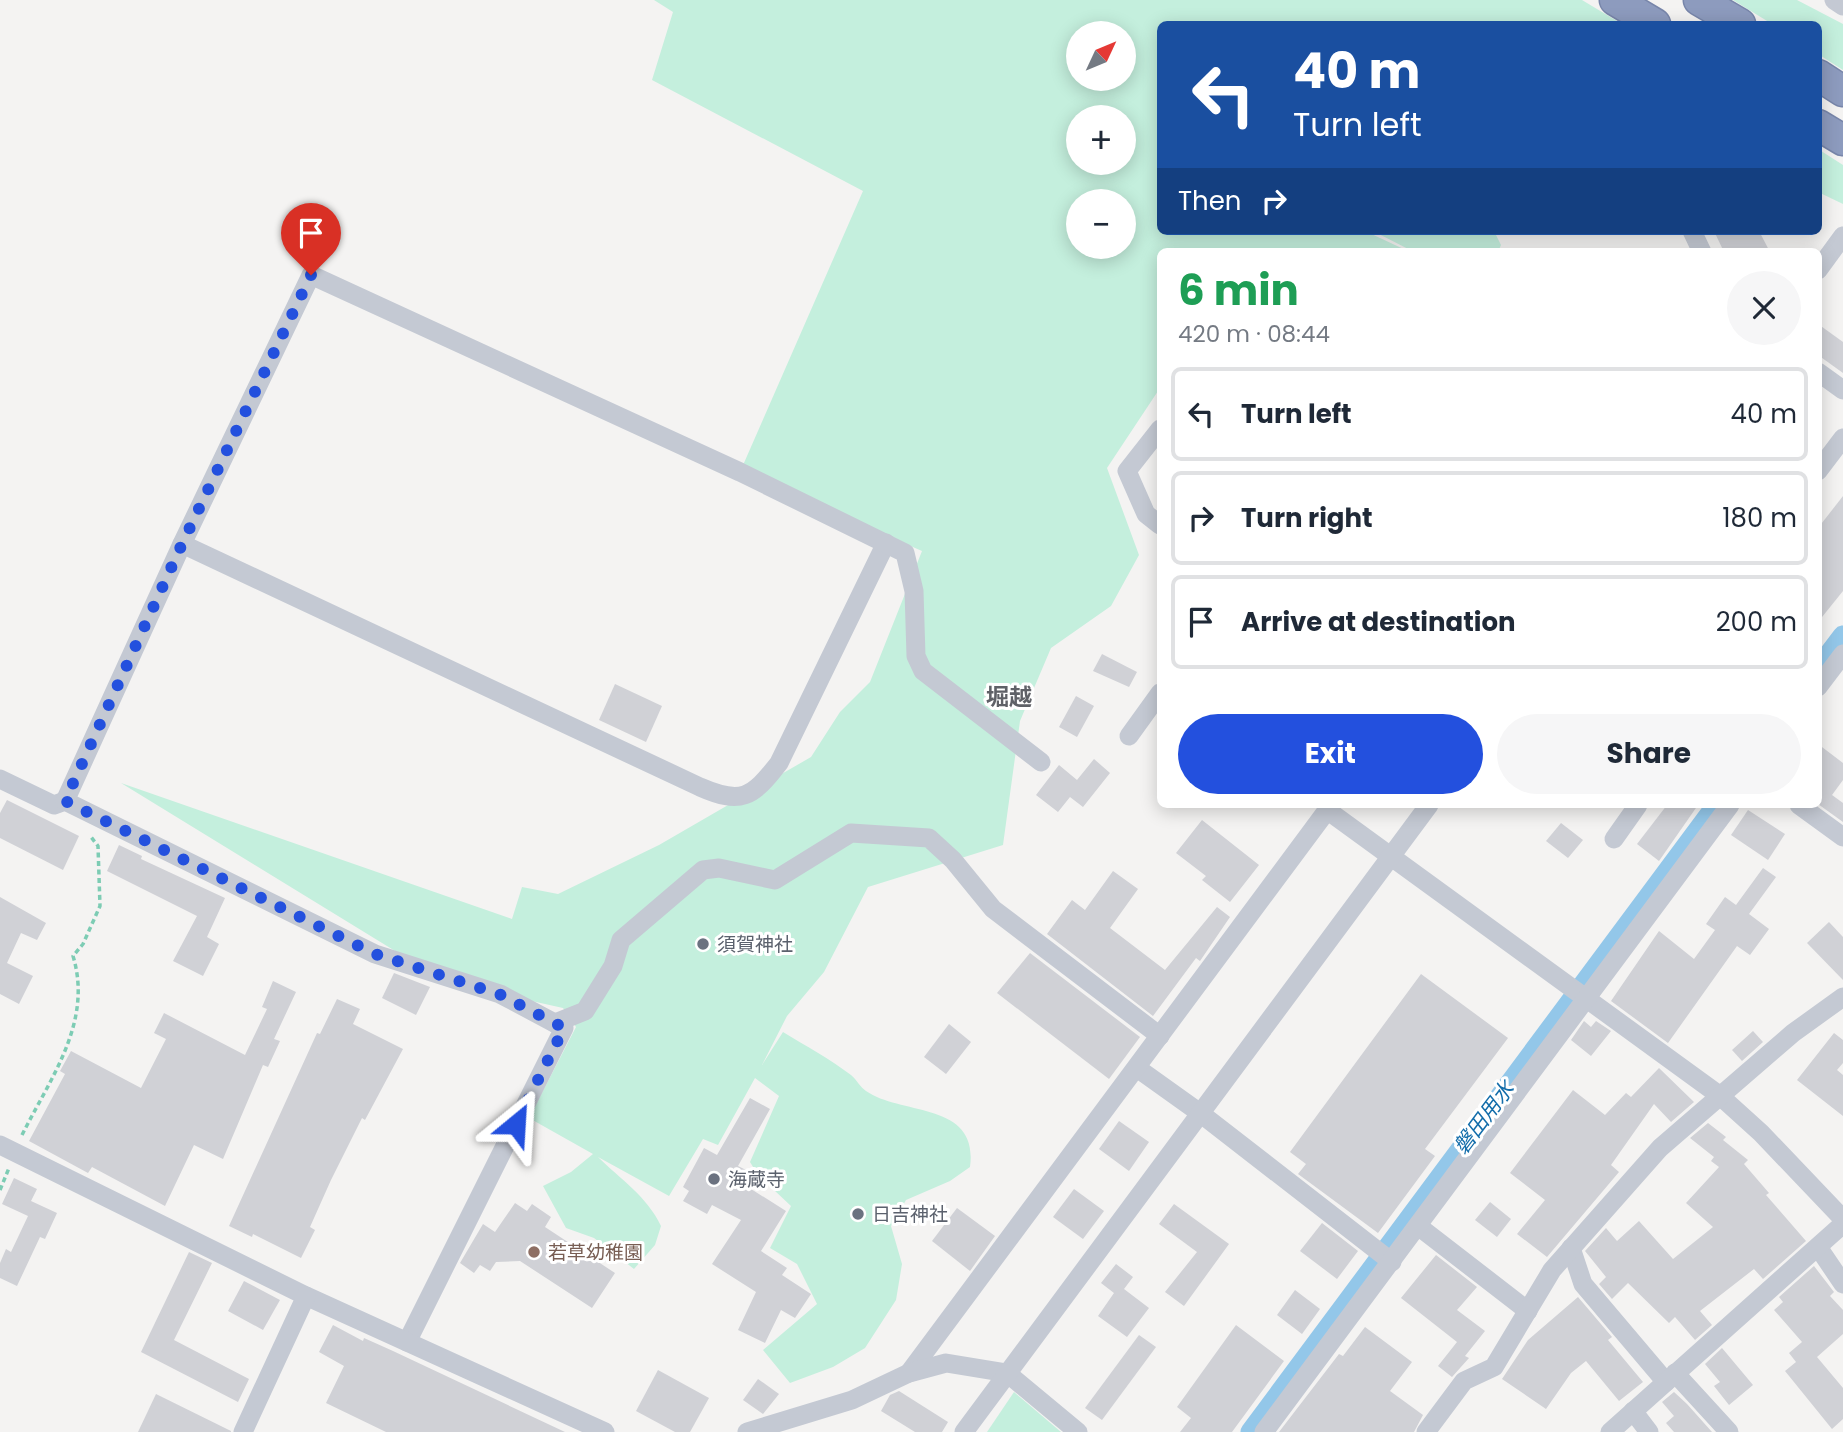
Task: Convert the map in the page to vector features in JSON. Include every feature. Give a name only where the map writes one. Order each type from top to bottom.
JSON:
[{"type":"highway","points":[[1615,0],[1650,21]]},
{"type":"highway","points":[[1699,0],[1735,21]]},
{"type":"highway","points":[[1822,78],[1843,91]]},
{"type":"highway","points":[[1822,127],[1843,140]]},
{"type":"street","points":[[1834,0],[1843,6]]},
{"type":"street","points":[[1822,265],[1843,236]]},
{"type":"street","points":[[0,779],[54,805],[65,801],[182,544],[311,275],[905,553],[914,591],[916,656],[923,671],[1041,762]]},
{"type":"street","points":[[1822,375],[1843,390]]},
{"type":"street","points":[[1157,433],[1127,471],[1146,514],[1157,523]]},
{"type":"street","points":[[1822,466],[1843,439]]},
{"type":"street","points":[[182,544],[699,787],[721,796],[738,798],[763,783],[779,764],[886,543]]},
{"type":"street","points":[[1822,682],[1843,654]]},
{"type":"street","points":[[1129,736],[1157,697]]},
{"type":"street","points":[[65,801],[375,954],[499,994],[564,1028],[407,1342]]},
{"type":"street","points":[[909,1373],[1328,808]]},
{"type":"street","points":[[1330,808],[1391,858],[1719,1095],[1761,1133],[1843,1222],[1610,1432]]},
{"type":"street","points":[[964,1432],[1427,808]]},
{"type":"street","points":[[1614,839],[1636,808]]},
{"type":"street","points":[[1264,1432],[1729,808]]},
{"type":"street","points":[[1803,808],[1843,837]]},
{"type":"street","points":[[555,1023],[585,1011],[613,966],[621,940],[703,870],[719,868],[775,880],[851,833],[929,838],[953,860],[993,909],[1160,1036]]},
{"type":"street","points":[[1426,1432],[1464,1381],[1494,1367],[1552,1270],[1660,1148],[1793,1033],[1843,997]]},
{"type":"street","points":[[1137,1068],[1200,1113],[1392,1262]]},
{"type":"street","points":[[7,1148],[306,1296],[599,1431]]},
{"type":"street","points":[[1418,1226],[1528,1311]]},
{"type":"street","points":[[1818,1247],[1843,1284]]},
{"type":"street","points":[[1571,1248],[1583,1283],[1671,1378],[1729,1432]]},
{"type":"street","points":[[243,1432],[306,1296]]},
{"type":"street","points":[[747,1432],[852,1400],[909,1373],[946,1363],[1007,1373],[1078,1432]]},
{"type":"street","points":[[1633,1411],[1649,1432]]},
{"type":"path","points":[[7,1148],[72,1037],[81,1002],[80,976],[74,956],[83,944],[100,906],[98,846],[90,834]]},
{"type":"green space","points":[[654,0],[1582,0],[1617,21],[1157,21],[1157,235],[1374,235],[1401,248],[1157,248],[1157,393],[1107,468],[1139,555],[1111,606],[1051,648],[1020,721],[1003,845],[868,887],[824,972],[787,1016],[762,1065],[783,1032],[843,1069],[862,1088],[881,1099],[951,1121],[963,1131],[970,1146],[970,1167],[950,1181],[906,1200],[891,1226],[902,1264],[896,1300],[865,1348],[833,1367],[790,1383],[763,1350],[817,1304],[797,1264],[770,1248],[791,1206],[758,1175],[750,1162],[779,1096],[755,1078],[718,1145],[703,1139],[669,1196],[598,1157],[641,1197],[661,1226],[655,1245],[634,1269],[594,1238],[566,1228],[543,1186],[571,1172],[593,1154],[529,1118],[576,1027],[563,1008],[500,994],[431,973],[121,783],[512,919],[522,887],[558,894],[659,845],[811,757],[840,712],[870,682],[922,551],[740,472],[863,191],[652,80],[673,12]]},
{"type":"green space","points":[[1733,0],[1797,0],[1843,24],[1843,70],[1822,57],[1822,21],[1767,21]]},
{"type":"green space","points":[[1822,152],[1843,165],[1843,204],[1822,194]]},
{"type":"green space","points":[[1381,235],[1496,235],[1501,245],[1500,248],[1406,248]]},
{"type":"green space","points":[[1014,1392],[1061,1432],[987,1432]]},
{"type":"building","points":[[1716,235],[1761,235],[1768,248],[1722,248]]},
{"type":"building","points":[[1822,327],[1843,342],[1843,373],[1822,358]]},
{"type":"building","points":[[1843,496],[1843,591],[1822,617],[1822,523]]},
{"type":"building","points":[[1102,654],[1137,672],[1129,687],[1093,671]]},
{"type":"building","points":[[615,684],[662,706],[646,742],[599,720]]},
{"type":"building","points":[[1076,696],[1094,706],[1077,737],[1059,727]]},
{"type":"building","points":[[1822,747],[1843,763],[1843,780],[1832,795],[1843,803],[1843,822],[1822,807]]},
{"type":"building","points":[[1094,759],[1110,773],[1083,807],[1070,797],[1058,812],[1036,795],[1059,765],[1077,780]]},
{"type":"building","points":[[7,800],[79,836],[63,870],[0,838],[0,813]]},
{"type":"building","points":[[1665,808],[1696,808],[1659,861],[1637,844]]},
{"type":"building","points":[[1748,810],[1785,834],[1768,860],[1731,835]]},
{"type":"building","points":[[1202,820],[1259,865],[1230,902],[1202,880],[1206,876],[1176,853]]},
{"type":"building","points":[[1561,823],[1583,840],[1568,858],[1546,841]]},
{"type":"building","points":[[119,845],[142,856],[141,859],[225,898],[207,937],[219,944],[203,976],[173,961],[197,916],[107,871]]},
{"type":"building","points":[[1763,868],[1776,877],[1749,914],[1769,929],[1750,955],[1737,946],[1668,1043],[1611,1001],[1659,931],[1694,959],[1715,930],[1706,924],[1725,897],[1736,905]]},
{"type":"building","points":[[1113,871],[1138,889],[1110,928],[1165,970],[1217,907],[1230,917],[1200,961],[1196,958],[1153,1016],[1047,934],[1072,900],[1085,910]]},
{"type":"building","points":[[0,897],[46,923],[37,940],[21,933],[7,963],[33,976],[19,1004],[0,994]]},
{"type":"building","points":[[1829,922],[1843,937],[1843,980],[1807,943]]},
{"type":"building","points":[[1030,953],[1140,1037],[1109,1079],[997,993]]},
{"type":"building","points":[[394,973],[430,987],[416,1015],[382,998]]},
{"type":"building","points":[[1421,974],[1508,1038],[1425,1149],[1435,1156],[1378,1233],[1298,1174],[1306,1164],[1290,1152]]},
{"type":"building","points":[[273,981],[296,992],[274,1039],[280,1041],[268,1067],[263,1065],[223,1159],[194,1145],[165,1206],[92,1167],[88,1173],[29,1141],[65,1074],[60,1071],[71,1051],[141,1088],[166,1039],[154,1033],[164,1013],[245,1055],[267,1009],[262,1007]]},
{"type":"building","points":[[337,999],[360,1009],[353,1024],[403,1049],[365,1120],[362,1118],[331,1180],[310,1227],[315,1230],[301,1258],[253,1234],[252,1237],[229,1226],[317,1033],[320,1034]]},
{"type":"building","points":[[1584,1021],[1591,1027],[1596,1021],[1611,1031],[1591,1056],[1571,1040]]},
{"type":"building","points":[[949,1024],[971,1042],[946,1074],[924,1057]]},
{"type":"building","points":[[1753,1031],[1763,1042],[1742,1061],[1732,1050]]},
{"type":"building","points":[[1834,1033],[1843,1040],[1843,1063],[1837,1070],[1843,1075],[1843,1116],[1797,1080]]},
{"type":"building","points":[[1659,1068],[1694,1102],[1671,1122],[1654,1104],[1611,1165],[1619,1172],[1547,1257],[1517,1234],[1545,1200],[1510,1173],[1573,1090],[1605,1115],[1626,1093],[1631,1097]]},
{"type":"building","points":[[750,1098],[770,1109],[738,1166],[746,1170],[740,1182],[786,1211],[761,1251],[787,1268],[782,1275],[811,1294],[795,1318],[781,1310],[765,1343],[738,1330],[756,1292],[712,1264],[741,1220],[712,1205],[707,1214],[683,1201],[689,1191],[683,1187],[704,1148],[717,1155]]},
{"type":"building","points":[[1119,1121],[1149,1142],[1129,1171],[1099,1149]]},
{"type":"building","points":[[1708,1123],[1726,1137],[1723,1140],[1748,1160],[1744,1164],[1769,1193],[1766,1195],[1806,1241],[1763,1279],[1754,1269],[1700,1311],[1712,1325],[1695,1340],[1675,1317],[1669,1323],[1628,1283],[1612,1299],[1599,1284],[1606,1277],[1585,1251],[1606,1228],[1617,1241],[1639,1221],[1673,1259],[1713,1227],[1686,1203],[1719,1167],[1711,1161],[1714,1157],[1690,1138]]},
{"type":"building","points":[[14,1178],[37,1189],[31,1201],[57,1213],[45,1239],[40,1237],[17,1286],[0,1278],[0,1263],[6,1249],[11,1252],[28,1216],[2,1204]]},
{"type":"building","points":[[1074,1189],[1104,1211],[1083,1239],[1053,1217]]},
{"type":"building","points":[[1490,1202],[1511,1219],[1497,1237],[1475,1220]]},
{"type":"building","points":[[515,1203],[527,1211],[532,1204],[551,1217],[545,1227],[615,1273],[592,1308],[520,1261],[496,1262],[490,1271],[480,1265],[474,1273],[460,1263],[483,1224],[495,1232]]},
{"type":"building","points":[[1174,1204],[1229,1244],[1184,1306],[1165,1292],[1197,1252],[1159,1224]]},
{"type":"building","points":[[957,1208],[995,1236],[970,1271],[932,1241]]},
{"type":"building","points":[[1322,1223],[1358,1251],[1337,1279],[1300,1251]]},
{"type":"building","points":[[189,1252],[212,1263],[174,1340],[249,1379],[238,1402],[141,1352]]},
{"type":"building","points":[[1436,1255],[1477,1287],[1457,1310],[1485,1331],[1465,1356],[1469,1358],[1452,1377],[1438,1366],[1457,1342],[1401,1298]]},
{"type":"building","points":[[1116,1264],[1133,1277],[1124,1289],[1149,1308],[1127,1337],[1098,1316],[1114,1293],[1101,1283]]},
{"type":"building","points":[[1814,1266],[1834,1292],[1830,1296],[1843,1310],[1843,1334],[1817,1357],[1843,1388],[1843,1419],[1832,1429],[1785,1371],[1796,1362],[1789,1353],[1802,1342],[1774,1310],[1783,1302],[1779,1297]]},
{"type":"building","points":[[244,1281],[280,1300],[263,1330],[228,1311]]},
{"type":"building","points":[[1295,1290],[1320,1309],[1302,1334],[1277,1315]]},
{"type":"building","points":[[1578,1297],[1612,1337],[1608,1340],[1643,1382],[1619,1401],[1586,1361],[1571,1373],[1546,1409],[1502,1379],[1528,1340]]},
{"type":"building","points":[[333,1325],[565,1432],[386,1432],[326,1403],[344,1366],[319,1352]]},
{"type":"building","points":[[1236,1325],[1284,1361],[1232,1432],[1180,1432],[1191,1418],[1177,1407]]},
{"type":"building","points":[[1365,1327],[1412,1362],[1390,1391],[1423,1415],[1414,1432],[1279,1432],[1339,1354],[1343,1356]]},
{"type":"building","points":[[1139,1335],[1156,1347],[1102,1420],[1085,1408]]},
{"type":"building","points":[[1722,1348],[1753,1385],[1729,1405],[1714,1386],[1720,1382],[1705,1364]]},
{"type":"building","points":[[658,1370],[709,1398],[690,1432],[675,1432],[636,1411]]},
{"type":"building","points":[[758,1379],[779,1394],[763,1414],[743,1400]]},
{"type":"building","points":[[899,1391],[948,1422],[942,1432],[915,1432],[881,1411],[890,1395]]},
{"type":"building","points":[[1674,1392],[1712,1432],[1674,1432],[1666,1423],[1674,1416],[1662,1402]]},
{"type":"building","points":[[156,1394],[231,1431],[231,1432],[138,1432]]},
{"type":"waterway","name":"磐田用水","points":[[1822,664],[1843,636]]},
{"type":"waterway","name":"磐田用水","points":[[1251,1432],[1715,808]]},
{"type":"place","name":"須賀神社","points":[[703,944]]},
{"type":"place","name":"海蔵寺","points":[[714,1179]]},
{"type":"place","name":"日吉神社","points":[[858,1214]]},
{"type":"place","name":"若草幼稚園","points":[[534,1252]]},
{"type":"district","name":"堀越","points":[[1009,697]]},
{"type":"route","points":[[311,275],[182,544],[65,801],[375,954],[499,994],[564,1028],[516,1124]]}]
